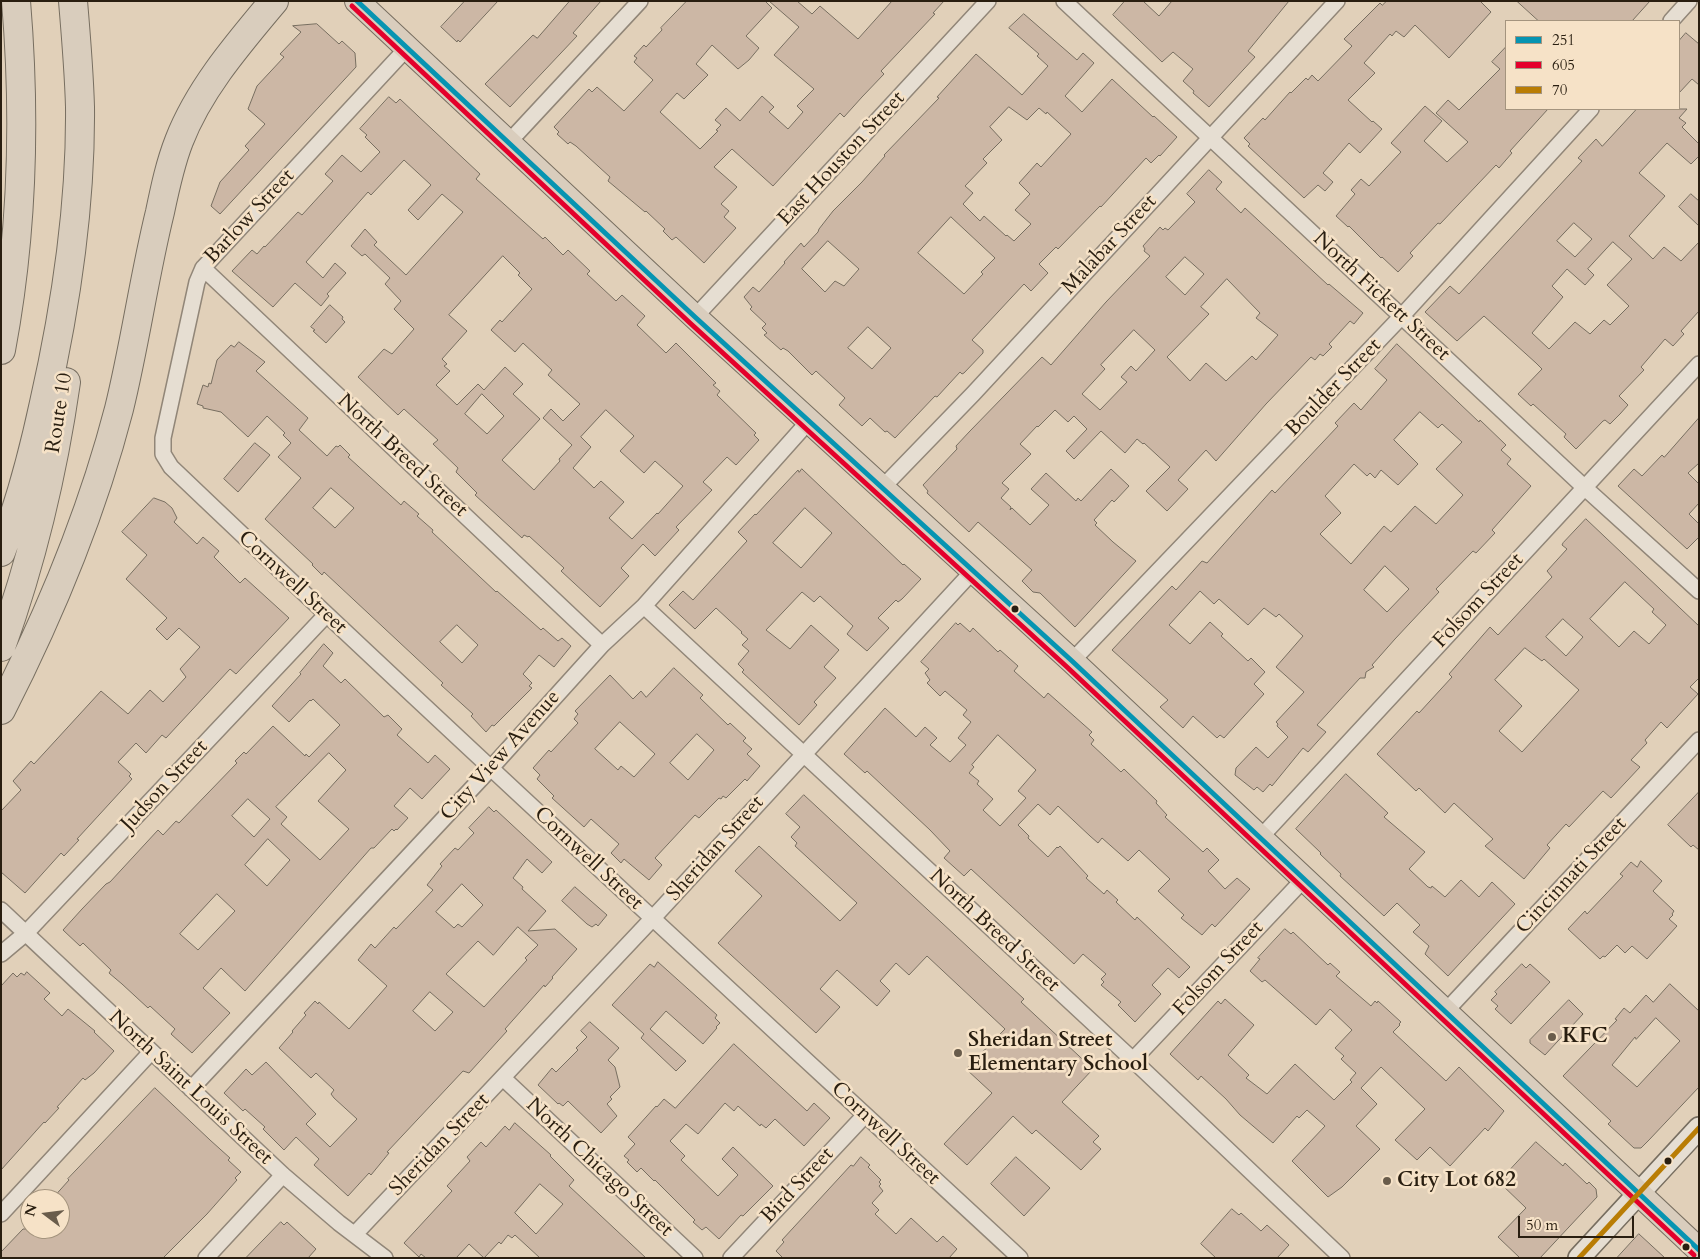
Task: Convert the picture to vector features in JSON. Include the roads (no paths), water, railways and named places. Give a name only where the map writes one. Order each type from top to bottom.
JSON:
[{"type":"highway","points":[[1,350],[12,283],[22,167],[22,104],[16,1]]},
{"type":"highway","points":[[1,552],[32,453],[51,373],[74,232],[78,171],[79,98],[73,1]]},
{"type":"highway","points":[[1,710],[44,624],[94,493],[119,408],[157,223],[179,140],[194,109],[232,52],[274,1]]},
{"type":"highway","name":"Route 10","points":[[1,647],[46,496],[61,417],[73,310],[78,171]]},
{"type":"main road","points":[[357,1],[972,572],[1072,661],[1699,1250]]},
{"type":"main road","points":[[1579,1258],[1699,1128]]},
{"type":"street","points":[[508,143],[640,1]]},
{"type":"street","name":"East Houston Street","points":[[695,316],[988,1]]},
{"type":"street","name":"North Fickett Street","points":[[1064,1],[1401,317],[1699,591]]},
{"type":"street","name":"Malabar Street","points":[[882,488],[973,394],[1337,1]]},
{"type":"street","points":[[1672,20],[1690,1],[1699,8]]},
{"type":"street","name":"Barlow Street","points":[[163,454],[165,429],[197,282],[203,268],[407,48]]},
{"type":"street","name":"Boulder Street","points":[[1072,661],[1401,317],[1590,110]]},
{"type":"street","name":"North Breed Street","points":[[203,268],[602,645]]},
{"type":"street","name":"Folsom Street","points":[[1260,838],[1699,364]]},
{"type":"street","name":"City View Avenue","points":[[192,1089],[491,768],[602,645],[644,606],[809,421]]},
{"type":"street","name":"Cornwell Street","points":[[163,454],[171,467],[326,615],[1020,1258]]},
{"type":"street","name":"Sheridan Street","points":[[355,1234],[652,919],[972,572]]},
{"type":"street","name":"North Breed Street","points":[[644,606],[1133,1060],[1342,1258]]},
{"type":"street","name":"Judson Street","points":[[1,954],[26,933],[326,615]]},
{"type":"street","name":"Cincinnati Street","points":[[1445,1012],[1699,740]]},
{"type":"street","name":"Folsom Street","points":[[1133,1060],[1304,879]]},
{"type":"street","name":"North Saint Louis Street","points":[[1,910],[283,1175],[385,1258]]},
{"type":"street","points":[[1,1214],[151,1052]]},
{"type":"street","name":"North Chicago Street","points":[[503,1078],[695,1258]]},
{"type":"street","name":"Bird Street","points":[[731,1258],[865,1115]]},
{"type":"street","points":[[206,1258],[283,1175]]},
{"type":"place","name":"KFC","points":[[1552,1037]]},
{"type":"place","name":"Sheridan Street Elementary School","points":[[958,1053]]},
{"type":"place","name":"City Lot 682","points":[[1387,1181]]}]
